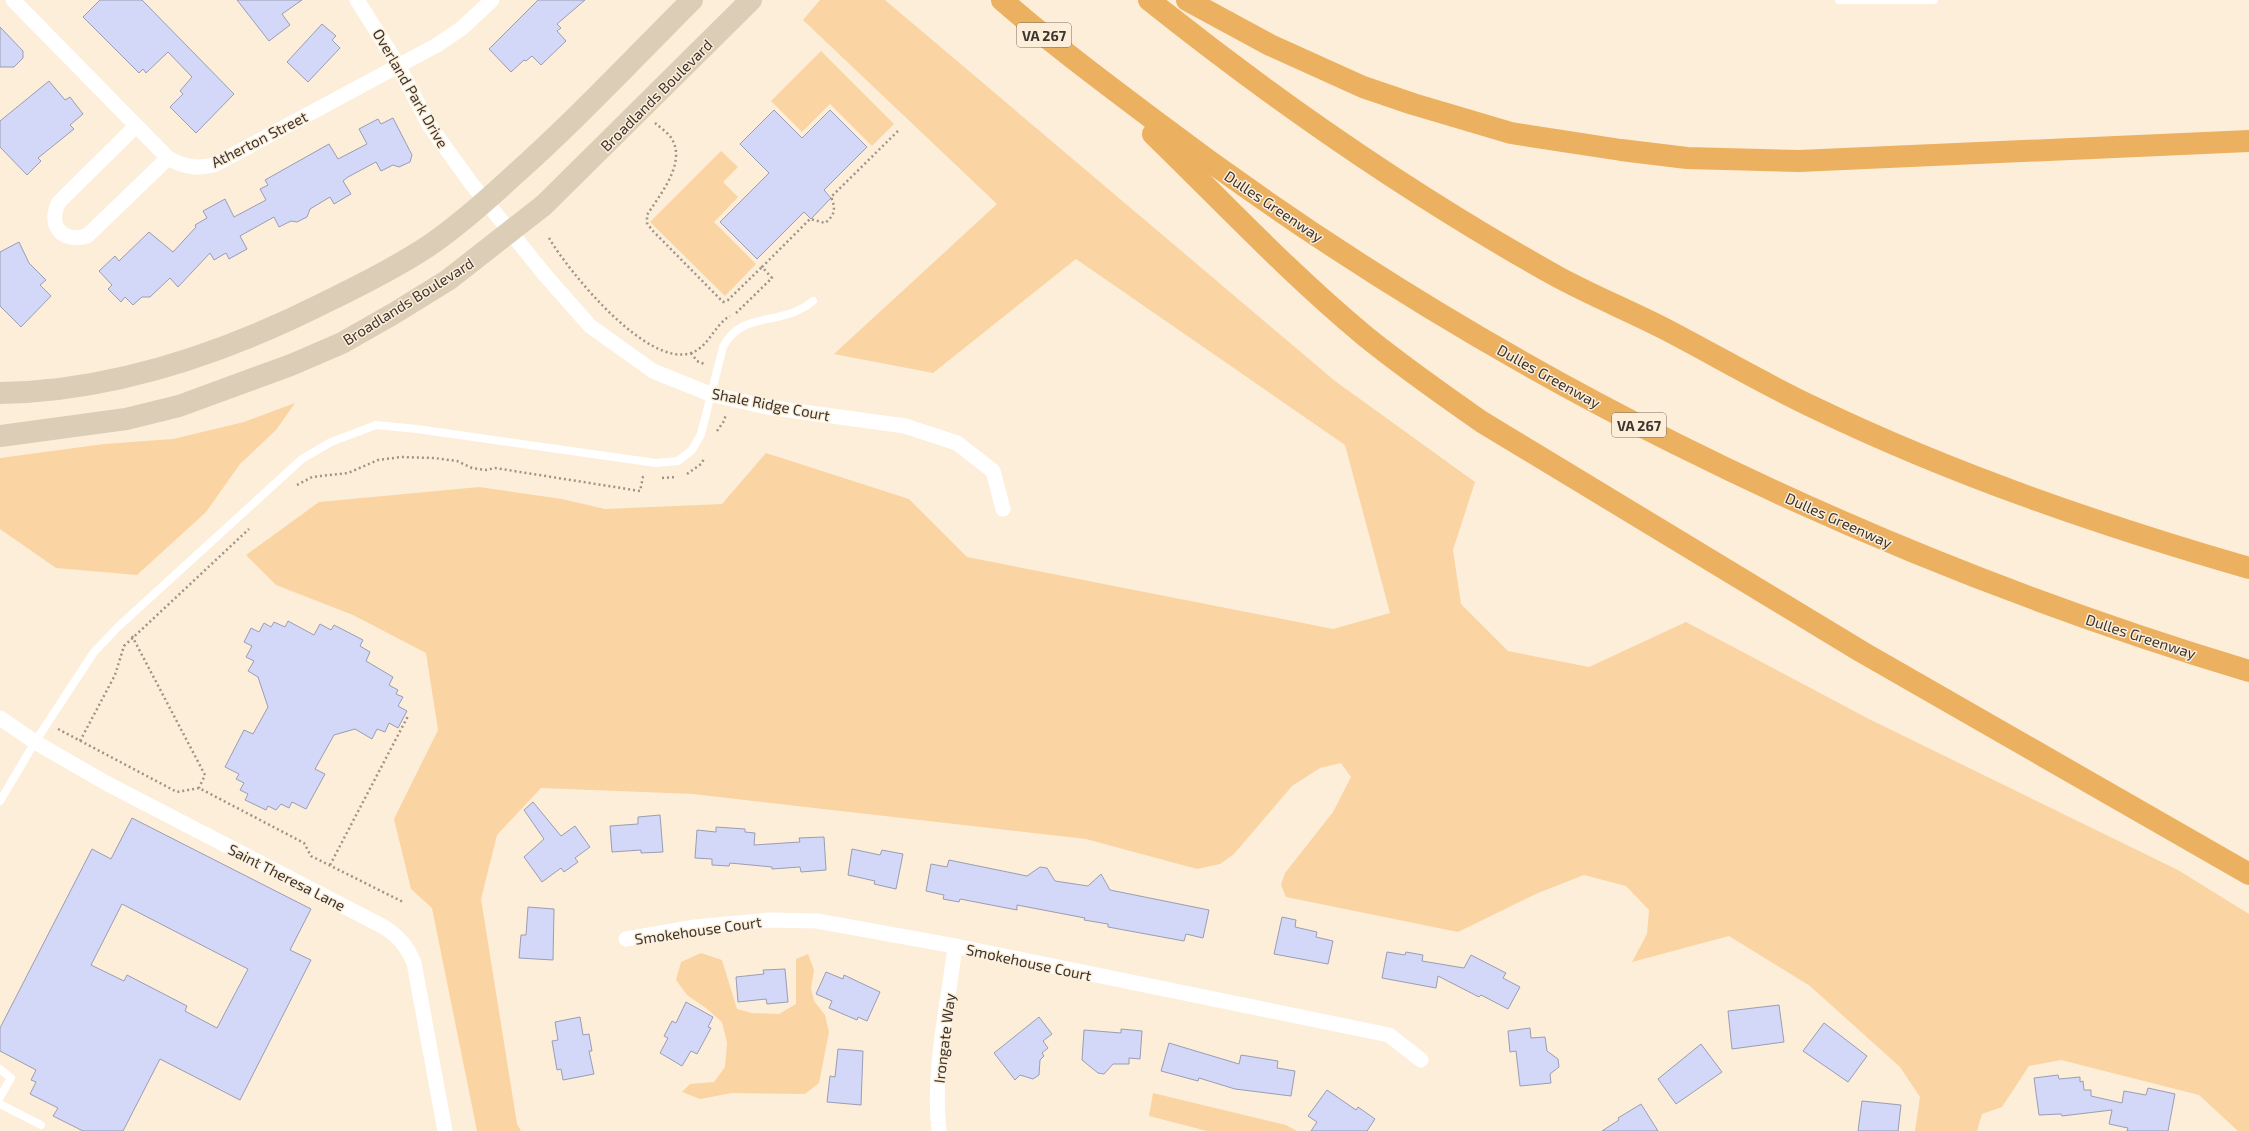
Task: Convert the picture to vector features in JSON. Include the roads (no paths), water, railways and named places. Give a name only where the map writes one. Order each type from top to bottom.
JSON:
[{"type":"highway","name":"Dulles Greenway","points":[[1002,0],[1086,69],[1202,157],[1302,226],[1403,292],[1488,342],[1613,412],[1721,467],[1830,518],[1942,565],[2055,608],[2169,647],[2249,671]]},
{"type":"highway","points":[[1149,0],[1206,46],[1383,171],[1559,277],[1665,329],[1813,407],[1888,441],[2007,490],[2103,523],[2249,568]]},
{"type":"highway","points":[[1187,0],[1270,45],[1364,87],[1413,104],[1511,133],[1621,150],[1686,158],[1799,161],[2249,141]]},
{"type":"highway","points":[[1086,69],[1304,283],[1365,336],[1470,414],[1862,652],[2249,874]]},
{"type":"main road","points":[[0,393],[72,387],[125,378],[180,363],[238,343],[366,283],[428,246],[486,201],[544,149],[692,0]]},
{"type":"main road","name":"Broadlands Boulevard","points":[[0,436],[126,419],[178,406],[291,366],[342,343],[393,314],[448,280],[544,205],[751,0]]},
{"type":"street","name":"Atherton Street","points":[[13,0],[168,158],[184,166],[200,168],[214,165],[437,45],[462,28],[492,0]]},
{"type":"street","name":"Overland Park Drive","points":[[357,0],[398,65],[429,125],[511,232]]},
{"type":"street","points":[[136,126],[59,202],[54,211],[54,221],[59,231],[67,237],[77,239],[87,236],[168,158]]},
{"type":"street","name":"Shale Ridge Court","points":[[511,232],[545,276],[590,326],[653,371],[710,394],[767,407],[905,426],[957,443],[993,470],[1003,509]]},
{"type":"street","name":"Saint Theresa Lane","points":[[0,718],[35,742],[106,783],[384,927],[398,936],[408,948],[414,963],[445,1131]]},
{"type":"street","name":"Smokehouse Court","points":[[626,939],[696,927],[769,920],[817,921],[955,946],[1389,1035],[1421,1060]]},
{"type":"street","name":"Irongate Way","points":[[938,1131],[937,1095],[941,1042],[955,946]]},
{"type":"lane","points":[[1839,0],[1934,0]]},
{"type":"lane","points":[[0,801],[35,742],[94,652],[120,624],[302,460],[331,442],[376,425],[417,429],[656,463],[678,462],[692,450],[701,434],[723,347],[730,334],[745,324],[787,316],[802,310],[812,301]]},
{"type":"lane","points":[[0,1069],[10,1078],[0,1097]]},
{"type":"lane","points":[[0,1104],[41,1125]]}]
